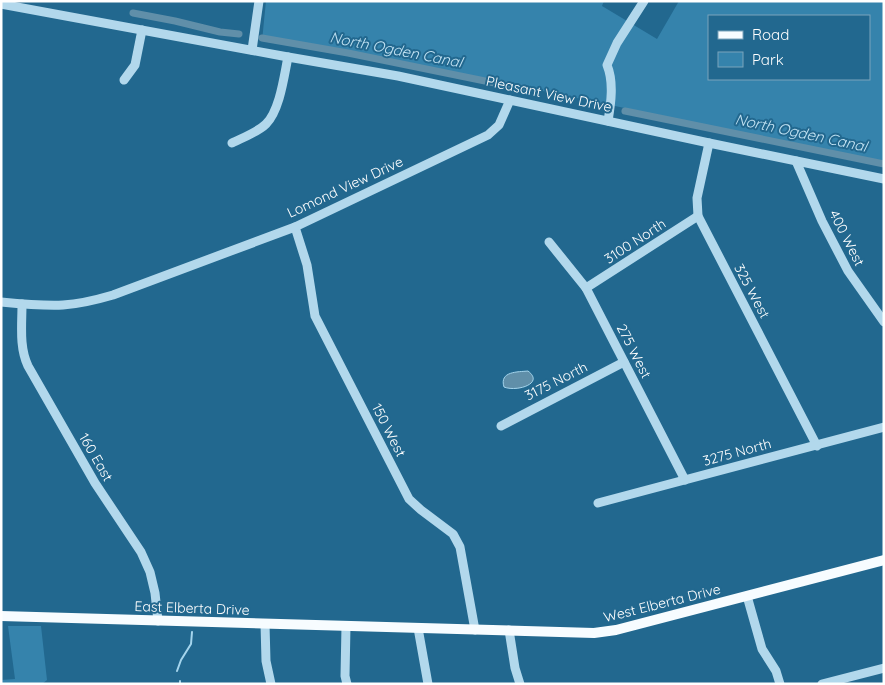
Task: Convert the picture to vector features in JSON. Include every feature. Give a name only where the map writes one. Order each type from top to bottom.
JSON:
[{"type":"main road","name":"West Elberta Drive","points":[[381,627],[594,633],[616,630],[884,560]]},
{"type":"main road","name":"East Elberta Drive","points":[[1,616],[381,627]]},
{"type":"street","points":[[252,50],[259,1]]},
{"type":"street","points":[[608,121],[611,98],[607,65],[617,43],[644,1]]},
{"type":"street","name":"Pleasant View Drive","points":[[5,3],[142,30],[398,76],[884,179]]},
{"type":"street","points":[[124,80],[134,65],[142,30]]},
{"type":"street","points":[[232,143],[266,124],[276,107],[288,57]]},
{"type":"street","name":"Lomond View Drive","points":[[1,302],[63,305],[90,302],[295,227],[488,135],[499,125],[510,100]]},
{"type":"street","name":"325 West","points":[[709,143],[697,198],[698,216],[817,446]]},
{"type":"street","name":"400 West","points":[[796,161],[822,221],[848,271],[884,322]]},
{"type":"street","name":"3100 North","points":[[586,288],[698,216]]},
{"type":"street","name":"150 West","points":[[295,227],[307,265],[315,316],[409,499],[420,510],[453,534],[460,547],[475,630]]},
{"type":"street","name":"275 West","points":[[549,242],[586,288],[685,480]]},
{"type":"street","name":"160 East","points":[[22,304],[23,356],[95,483],[141,552],[150,572],[158,620]]},
{"type":"street","name":"3175 North","points":[[500,426],[624,362]]},
{"type":"street","name":"3275 North","points":[[598,503],[884,428]]},
{"type":"street","points":[[747,596],[762,649],[776,671],[780,684]]},
{"type":"street","points":[[265,624],[266,661],[270,684]]},
{"type":"street","points":[[346,626],[345,676],[347,684]]},
{"type":"street","points":[[418,628],[428,684]]},
{"type":"street","points":[[509,630],[515,668],[520,684]]},
{"type":"street","points":[[822,684],[884,668]]},
{"type":"green space","points":[[266,1],[604,1],[602,6],[657,39],[679,1],[884,1],[884,162],[499,82],[262,41]]},
{"type":"green space","points":[[8,626],[41,626],[47,680],[42,684],[1,684],[1,680],[15,679]]},
{"type":"shaded area","points":[[528,371],[533,380],[527,386],[521,388],[504,387],[504,378],[510,373]]},
{"type":"waterway","name":"North Ogden Canal","points":[[133,13],[220,32],[239,34]]},
{"type":"waterway","name":"North Ogden Canal","points":[[262,38],[348,53],[524,89]]},
{"type":"waterway","name":"North Ogden Canal","points":[[625,111],[884,164]]},
{"type":"waterway","points":[[177,671],[181,660],[191,644],[192,632]]}]
